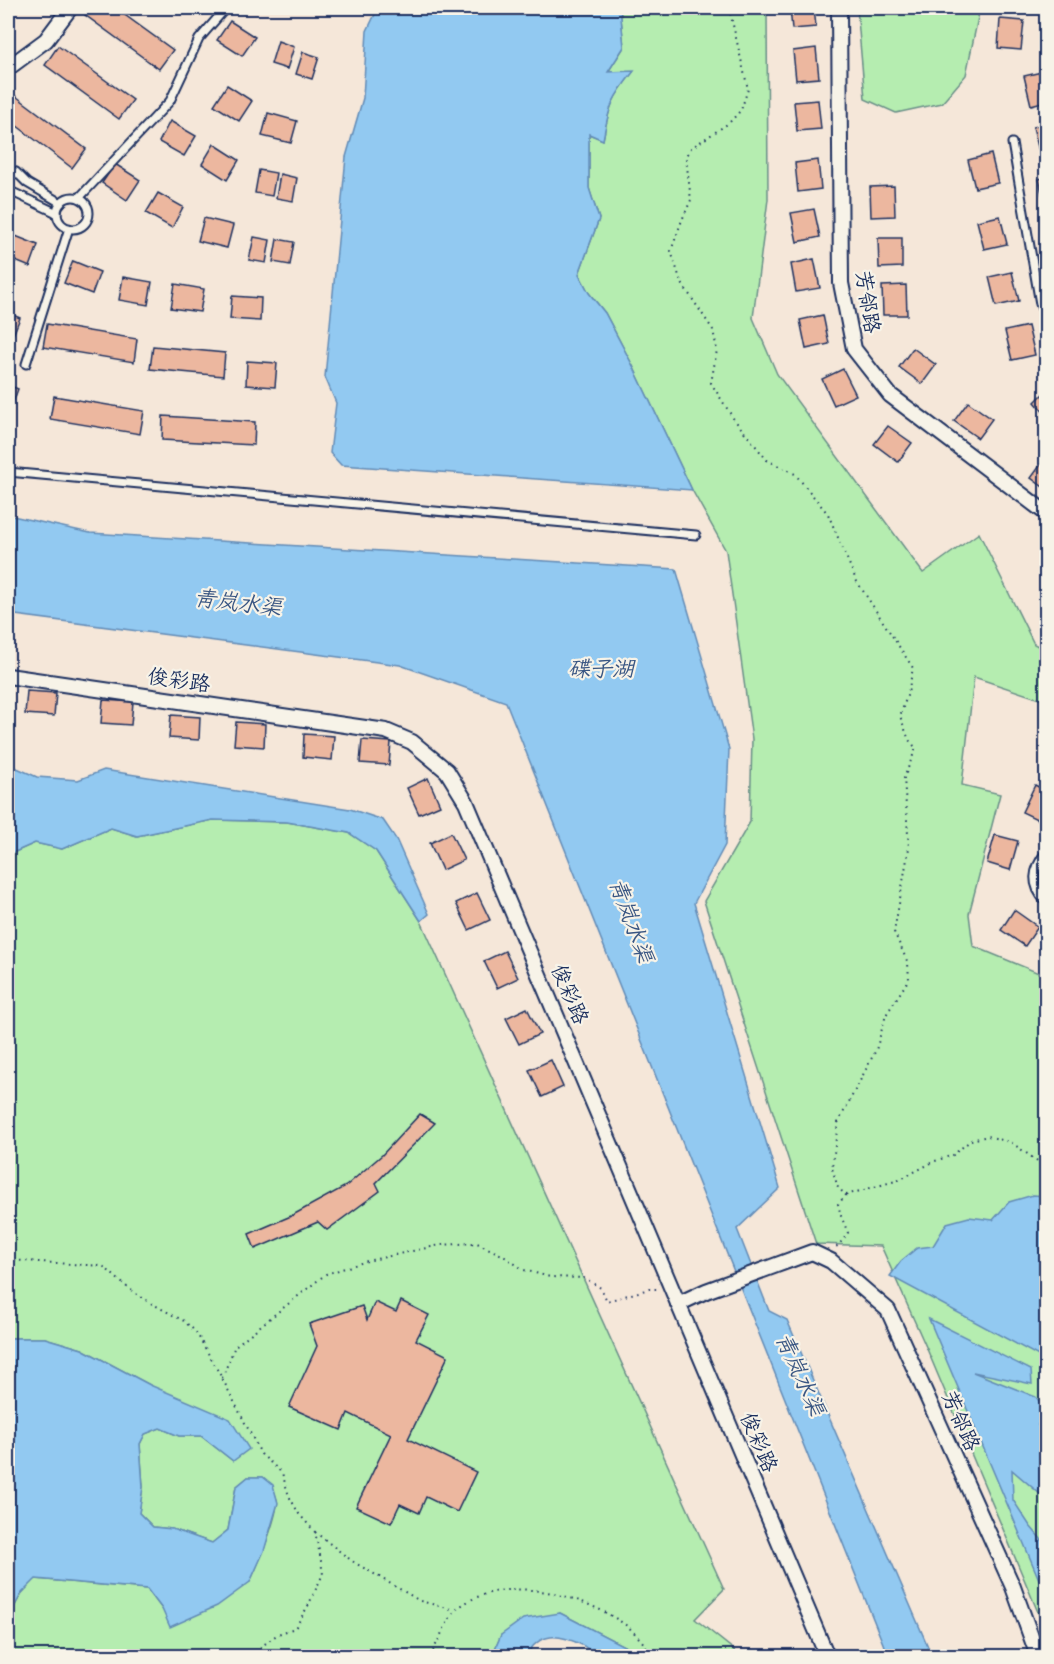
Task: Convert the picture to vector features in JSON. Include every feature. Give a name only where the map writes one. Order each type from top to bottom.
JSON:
[{"type":"street","points":[[8,68],[46,40],[70,8]]},
{"type":"street","name":"芳邻路","points":[[839,8],[841,283],[854,349],[890,395],[1047,513]]},
{"type":"street","name":"俊彩路","points":[[8,676],[386,730],[412,742],[447,771],[466,802],[827,1656]]},
{"type":"street","points":[[678,1304],[706,1291],[812,1252]]},
{"type":"street","name":"芳邻路","points":[[812,1252],[831,1261],[888,1310],[1013,1587],[1038,1656]]},
{"type":"lane","points":[[79,198],[170,101],[199,39],[225,8]]},
{"type":"lane","points":[[1012,143],[1047,318]]},
{"type":"lane","points":[[8,169],[61,203]]},
{"type":"lane","points":[[8,190],[57,213]]},
{"type":"lane","points":[[69,198],[79,198],[87,205],[88,220],[80,228],[69,228],[60,222],[57,213],[61,203],[69,198]]},
{"type":"lane","points":[[26,364],[69,228]]},
{"type":"lane","points":[[8,472],[696,535]]},
{"type":"lane","points":[[1047,852],[1038,863],[1035,874],[1039,894],[1047,902]]},
{"type":"path","points":[[729,8],[748,89],[741,110],[729,123],[691,148],[686,158],[691,200],[671,251],[681,282],[713,330],[717,350],[711,383],[733,418],[767,460],[795,474],[828,514],[856,580],[913,669],[900,716],[909,740],[916,748],[904,778],[909,848],[894,932],[908,963],[909,979],[886,1015],[876,1050],[838,1123],[832,1168],[838,1188],[846,1195]]},
{"type":"path","points":[[812,1252],[838,1246],[848,1233],[838,1204],[846,1195],[899,1180],[935,1161],[953,1155],[971,1140],[988,1136],[1012,1143],[1047,1167]]},
{"type":"path","points":[[222,1378],[235,1346],[326,1274],[367,1261],[440,1245],[477,1243],[502,1255],[524,1270],[550,1277],[584,1278],[601,1288],[607,1301],[649,1289],[672,1290]]},
{"type":"path","points":[[8,1260],[103,1266],[147,1301],[184,1321],[196,1332],[261,1454],[282,1473],[289,1496],[299,1514],[315,1532],[352,1561],[420,1601],[456,1610]]},
{"type":"path","points":[[249,1656],[278,1634],[295,1628],[308,1606],[323,1574],[315,1532]]},
{"type":"path","points":[[430,1656],[456,1610],[476,1597],[509,1589],[541,1591],[585,1603],[628,1627],[656,1656]]},
{"type":"green space","points":[[620,8],[767,8],[768,199],[753,318],[777,374],[923,573],[979,533],[1034,644],[1046,650],[1046,701],[974,677],[962,785],[1000,794],[969,914],[973,946],[1046,976],[1046,1631],[881,1246],[816,1244],[704,901],[750,822],[752,739],[726,551],[692,490],[605,313],[589,293],[579,274],[599,219],[589,188],[589,134],[603,140],[612,103],[633,72],[608,72],[624,47]]},
{"type":"green space","points":[[857,8],[980,8],[966,75],[942,103],[896,113],[865,99]]},
{"type":"green space","points":[[213,820],[287,822],[349,833],[376,851],[421,921],[724,1589],[695,1619],[734,1650],[736,1656],[634,1656],[626,1647],[560,1613],[501,1635],[492,1656],[8,1656],[8,1618],[22,1593],[35,1579],[147,1589],[162,1609],[250,1582],[275,1517],[277,1500],[272,1487],[263,1477],[248,1477],[236,1487],[228,1530],[212,1543],[172,1529],[153,1527],[139,1513],[143,1487],[140,1444],[145,1434],[160,1428],[179,1436],[201,1436],[233,1461],[150,1385],[82,1349],[45,1338],[8,1338],[8,855],[35,843],[62,849],[111,828],[137,836]]},
{"type":"water","points":[[378,8],[620,8],[624,47],[608,72],[634,71],[612,103],[603,140],[589,134],[589,188],[599,219],[579,274],[589,293],[605,313],[634,368],[692,490],[341,465],[330,453],[336,403],[325,377],[346,157],[363,98],[367,31]]},
{"type":"water","name":"碟子湖","points":[[8,515],[90,533],[676,569],[729,749],[725,845],[694,903],[780,1188],[737,1229],[769,1311],[787,1320],[932,1656],[888,1656],[506,702],[400,665],[8,614]]},
{"type":"water","points":[[8,764],[37,777],[78,780],[104,770],[350,809],[383,820],[396,839],[429,914],[421,921],[376,851],[349,833],[287,822],[213,820],[137,836],[111,828],[62,849],[35,843],[8,855]]},
{"type":"water","points":[[1033,1195],[1046,1196],[1046,1360],[890,1276],[901,1261],[917,1248],[933,1246],[947,1223],[969,1217],[993,1220],[1009,1202]]},
{"type":"water","points":[[929,1319],[1031,1370],[1032,1384],[973,1372],[1036,1397],[1046,1410],[1046,1414],[1038,1425],[1046,1430],[1046,1499],[1012,1470],[1013,1500],[1046,1545],[1046,1596]]},
{"type":"water","points":[[8,1338],[45,1338],[82,1349],[150,1385],[230,1419],[249,1449],[233,1461],[201,1436],[179,1436],[160,1428],[145,1434],[140,1444],[143,1487],[139,1513],[153,1527],[172,1529],[212,1543],[228,1530],[236,1487],[248,1477],[263,1477],[273,1485],[278,1503],[264,1551],[250,1582],[217,1606],[170,1627],[162,1609],[147,1589],[36,1579],[22,1593],[8,1618]]},
{"type":"water","points":[[560,1613],[626,1647],[634,1656],[601,1657],[574,1641],[551,1637],[537,1642],[526,1656],[492,1656],[501,1635],[523,1619]]},
{"type":"building","points":[[90,8],[115,8],[173,50],[159,69],[85,15]]},
{"type":"building","points":[[790,8],[814,8],[816,27],[792,29]]},
{"type":"building","points":[[1000,19],[1024,21],[1021,50],[998,48]]},
{"type":"building","points":[[230,21],[255,37],[242,56],[217,40]]},
{"type":"building","points":[[278,41],[294,47],[287,69],[271,64]]},
{"type":"building","points":[[58,46],[133,100],[119,119],[45,65]]},
{"type":"building","points":[[816,48],[819,78],[796,80],[793,51]]},
{"type":"building","points":[[303,52],[319,57],[312,79],[296,74]]},
{"type":"building","points":[[1046,71],[1046,101],[1031,105],[1024,76]]},
{"type":"building","points":[[227,85],[252,101],[239,121],[214,105]]},
{"type":"building","points":[[13,94],[86,149],[72,168],[8,119],[8,101]]},
{"type":"building","points":[[818,100],[821,129],[797,131],[794,102]]},
{"type":"building","points":[[268,113],[297,121],[291,143],[262,136]]},
{"type":"building","points":[[170,121],[196,136],[184,156],[159,142]]},
{"type":"building","points":[[1046,124],[1046,154],[1040,155],[1033,127]]},
{"type":"building","points":[[214,144],[239,160],[227,180],[202,164]]},
{"type":"building","points":[[991,154],[998,183],[975,188],[968,160]]},
{"type":"building","points":[[818,160],[821,189],[798,192],[795,163]]},
{"type":"building","points":[[115,164],[140,180],[127,200],[102,183]]},
{"type":"building","points":[[259,170],[276,173],[272,196],[255,193]]},
{"type":"building","points":[[280,174],[297,178],[293,201],[276,198]]},
{"type":"building","points":[[1046,177],[1046,207],[1045,207],[1039,179]]},
{"type":"building","points":[[894,186],[895,216],[871,217],[870,187]]},
{"type":"building","points":[[158,193],[183,207],[172,228],[146,213]]},
{"type":"building","points":[[814,209],[820,237],[797,242],[791,213]]},
{"type":"building","points":[[1000,216],[1007,244],[984,249],[977,221]]},
{"type":"building","points":[[204,218],[233,225],[227,248],[198,241]]},
{"type":"building","points":[[8,233],[38,245],[30,267],[8,258]]},
{"type":"building","points":[[254,237],[270,240],[266,263],[249,260]]},
{"type":"building","points":[[878,238],[902,238],[902,267],[879,268]]},
{"type":"building","points":[[277,239],[294,242],[290,265],[273,262]]},
{"type":"building","points":[[814,259],[820,288],[796,292],[791,264]]},
{"type":"building","points":[[73,261],[100,272],[92,294],[64,283]]},
{"type":"building","points":[[1012,272],[1019,301],[996,306],[989,277]]},
{"type":"building","points":[[123,277],[152,282],[148,305],[119,300]]},
{"type":"building","points":[[175,284],[204,289],[200,312],[171,308]]},
{"type":"building","points":[[906,285],[907,315],[883,315],[882,286]]},
{"type":"building","points":[[232,296],[261,298],[260,321],[230,319]]},
{"type":"building","points":[[8,313],[20,318],[11,340],[8,338]]},
{"type":"building","points":[[823,315],[829,344],[806,349],[800,320]]},
{"type":"building","points":[[47,324],[137,339],[134,362],[43,347]]},
{"type":"building","points":[[1028,326],[1035,355],[1012,360],[1005,331]]},
{"type":"building","points":[[153,346],[225,353],[223,376],[150,369]]},
{"type":"building","points":[[913,348],[936,365],[922,384],[899,367]]},
{"type":"building","points":[[247,361],[277,363],[275,387],[246,385]]},
{"type":"building","points":[[843,369],[856,395],[834,405],[822,379]]},
{"type":"building","points":[[8,385],[18,389],[10,411],[8,410]]},
{"type":"building","points":[[1046,391],[1046,415],[1035,402]]},
{"type":"building","points":[[54,396],[144,411],[140,434],[50,419]]},
{"type":"building","points":[[968,402],[992,419],[978,438],[954,421]]},
{"type":"building","points":[[163,416],[255,422],[254,445],[162,440]]},
{"type":"building","points":[[888,426],[912,443],[898,462],[874,444]]},
{"type":"building","points":[[1046,460],[1046,489],[1031,478]]},
{"type":"building","points":[[27,691],[56,693],[54,716],[25,714]]},
{"type":"building","points":[[103,700],[133,702],[131,725],[101,723]]},
{"type":"building","points":[[171,715],[200,717],[199,740],[169,738]]},
{"type":"building","points":[[236,722],[265,724],[264,747],[234,745]]},
{"type":"building","points":[[304,734],[334,736],[332,760],[303,757]]},
{"type":"building","points":[[362,740],[391,742],[389,765],[360,763]]},
{"type":"building","points":[[428,778],[440,805],[419,814],[407,788]]},
{"type":"building","points":[[1035,785],[1046,791],[1046,815],[1043,822],[1022,812]]},
{"type":"building","points":[[451,833],[464,860],[442,870],[430,843]]},
{"type":"building","points":[[995,835],[1018,841],[1010,870],[987,863]]},
{"type":"building","points":[[477,893],[490,920],[469,930],[456,903]]},
{"type":"building","points":[[1014,910],[1038,927],[1025,946],[1001,930]]},
{"type":"building","points":[[505,951],[518,978],[497,988],[484,961]]},
{"type":"building","points":[[527,1008],[540,1034],[519,1044],[506,1018]]},
{"type":"building","points":[[551,1060],[563,1087],[542,1097],[529,1070]]},
{"type":"building","points":[[420,1114],[435,1123],[376,1183],[380,1191],[327,1230],[318,1222],[255,1249],[249,1234],[291,1216],[346,1186],[382,1155]]},
{"type":"building","points":[[401,1301],[429,1315],[416,1340],[448,1356],[408,1439],[476,1472],[457,1512],[426,1497],[419,1513],[400,1504],[391,1523],[356,1507],[391,1434],[348,1413],[341,1430],[289,1407],[317,1346],[309,1324],[362,1306],[367,1320],[375,1302],[396,1312]]},
{"type":"water label","name":"青岚水渠","points":[[238,602]]},
{"type":"water label","name":"青岚水渠","points":[[632,920]]},
{"type":"water label","name":"青岚水渠","points":[[801,1374]]}]
